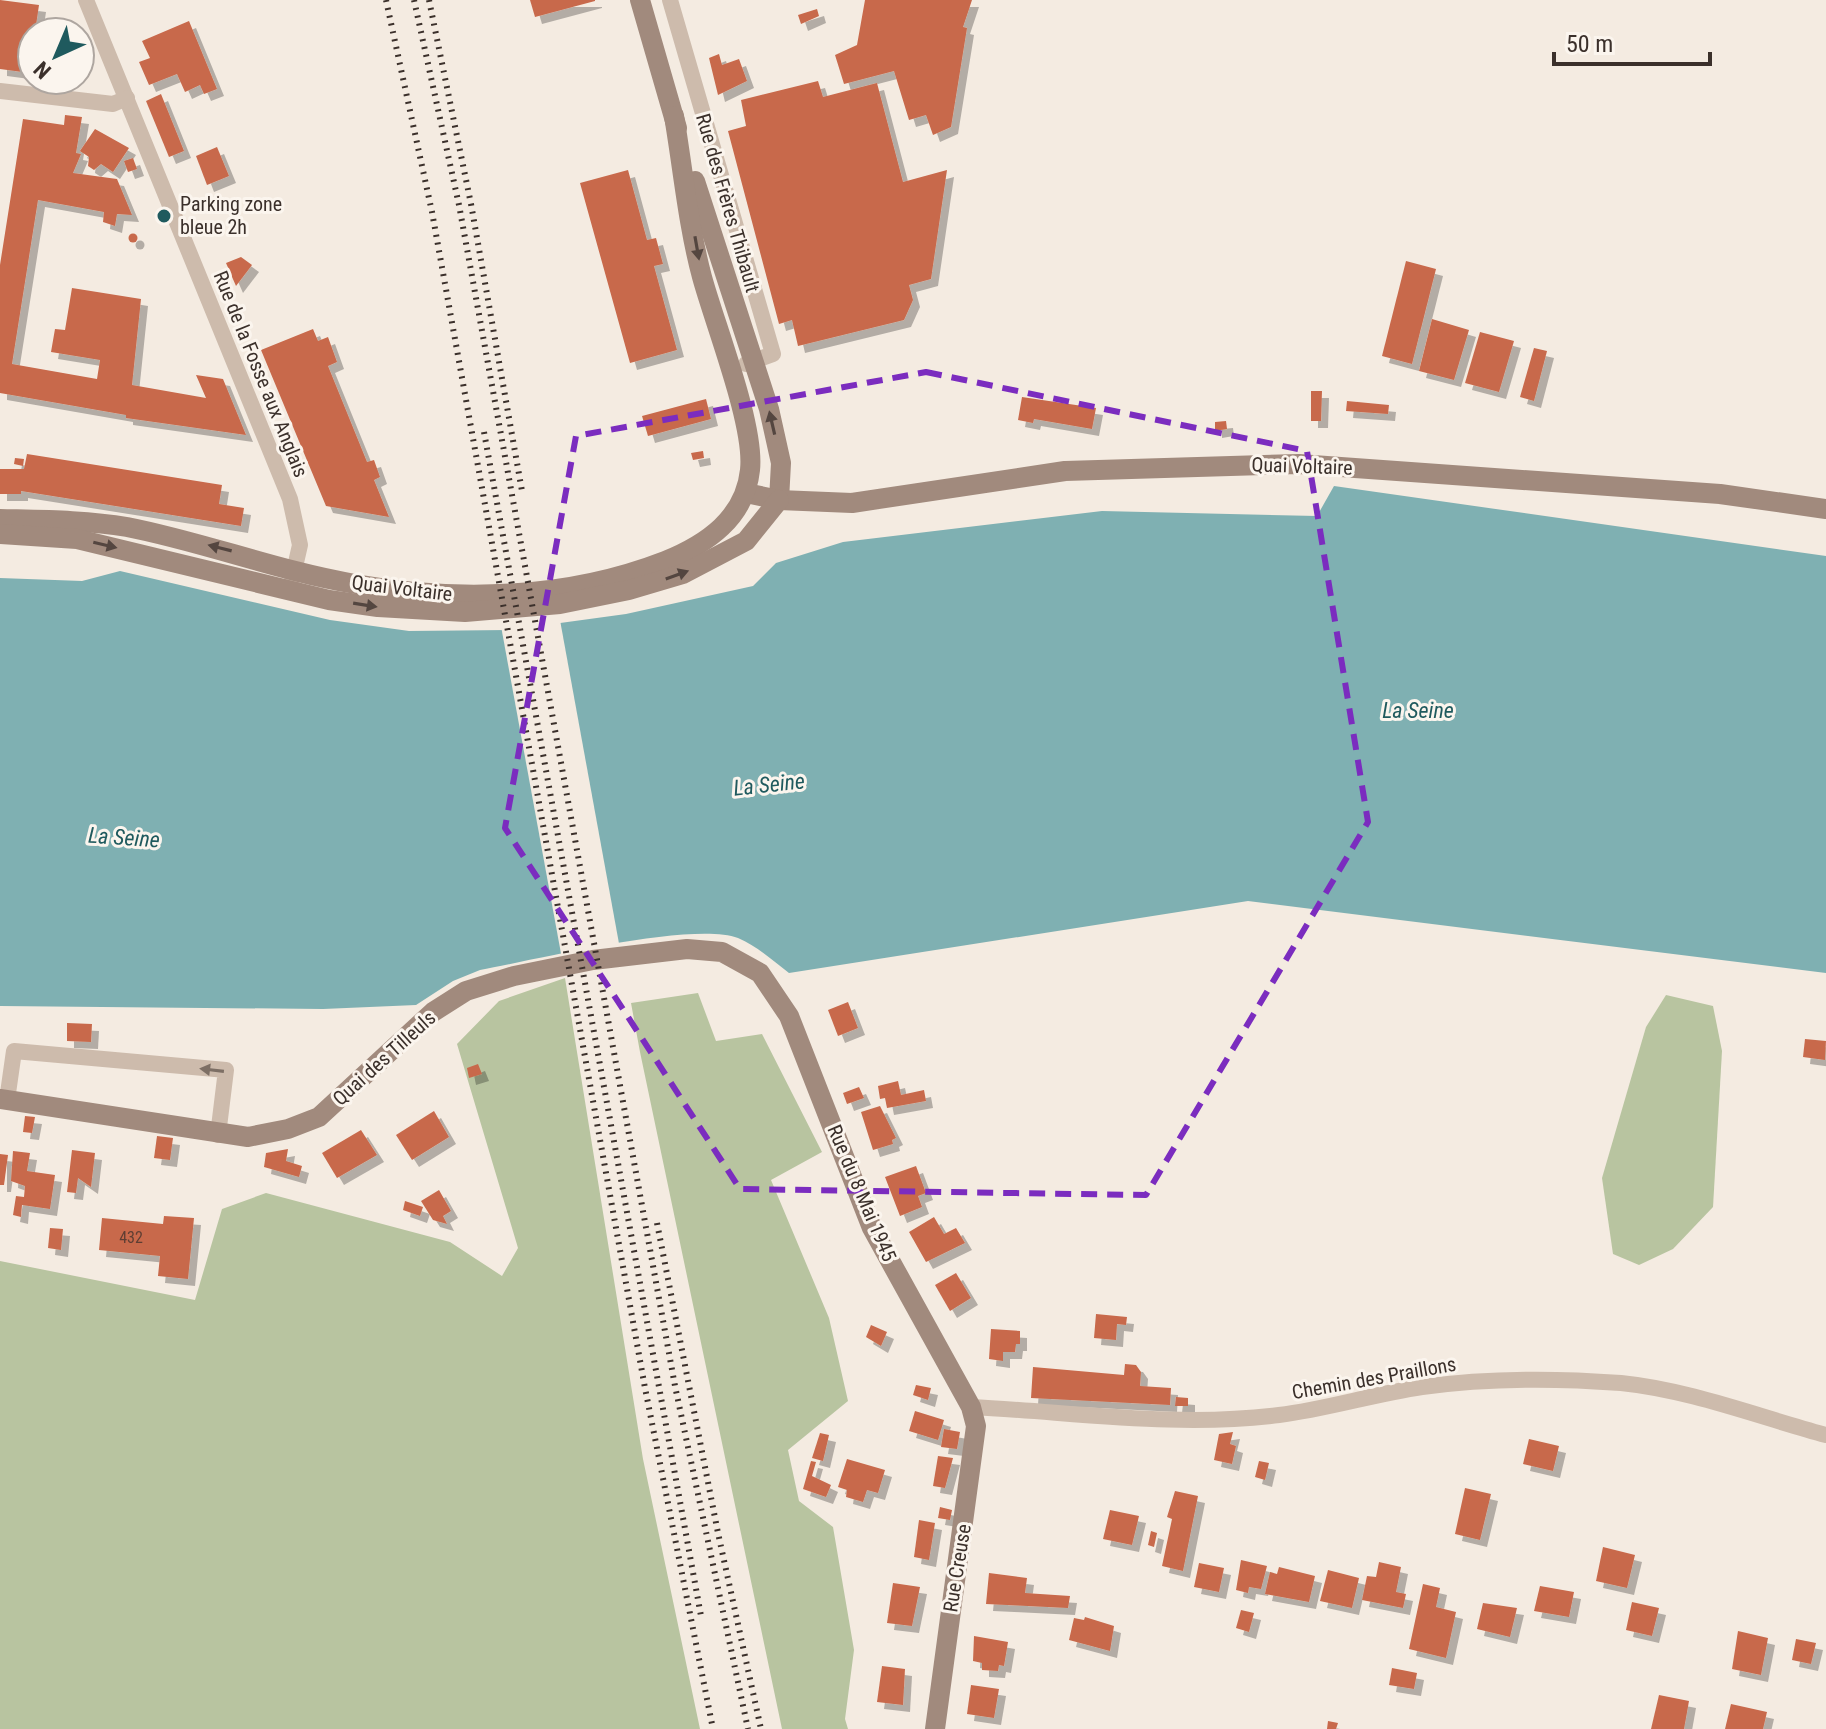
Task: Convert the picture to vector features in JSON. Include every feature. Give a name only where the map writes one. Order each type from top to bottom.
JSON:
[{"type":"street","name":"Rue de la Fosse aux Anglais","points":[[86,0],[290,499],[299,535],[289,591]]},
{"type":"street","name":"Rue des Frères Thibault","points":[[640,0],[674,116],[754,361],[781,463],[779,500]]},
{"type":"street","name":"Rue des Frères Thibault","points":[[670,0],[773,354],[754,361]]},
{"type":"street","points":[[652,41],[679,32]]},
{"type":"street","points":[[0,91],[113,104],[127,98]]},
{"type":"street","name":"Rue des Frères Thibault","points":[[674,116],[701,273],[747,436],[751,466],[746,493]]},
{"type":"street","points":[[729,370],[754,361]]},
{"type":"street","name":"Quai Voltaire","points":[[0,519],[122,527],[354,584],[453,595],[554,589],[636,572],[694,549],[729,522],[746,493],[779,500],[852,503],[1065,471],[1171,465],[1299,464],[1720,494],[1826,509]]},
{"type":"street","name":"Quai Voltaire","points":[[0,534],[77,539],[289,591],[366,606],[465,612],[560,604],[629,590],[683,574],[746,541],[779,500]]},
{"type":"street","name":"Quai des Tilleuls","points":[[3,1099],[218,1135],[248,1137],[288,1129],[319,1117],[433,1012],[466,991],[514,976],[593,960],[687,949],[722,952],[760,973],[789,1016]]},
{"type":"street","name":"Rue du 8 Mai 1945","points":[[789,1016],[872,1228],[971,1407]]},
{"type":"street","points":[[3,1099],[14,1051],[226,1070],[218,1135]]},
{"type":"street","name":"Chemin des Praillons","points":[[971,1407],[1196,1420],[1279,1415],[1419,1387],[1475,1381],[1556,1380],[1624,1384],[1727,1406],[1826,1435]]},
{"type":"street","name":"Rue Creuse","points":[[935,1729],[975,1448],[976,1426],[971,1407]]},
{"type":"highlighted area","points":[[926,372],[1307,451],[1368,822],[1146,1195],[740,1189],[505,828],[576,436]]},
{"type":"green space","points":[[565,978],[643,1459],[700,1729],[0,1729],[0,1261],[195,1300],[222,1209],[266,1193],[450,1242],[502,1276],[518,1248],[457,1044],[499,1001]]},
{"type":"green space","points":[[698,993],[716,1041],[762,1034],[822,1152],[771,1180],[829,1318],[848,1401],[788,1450],[799,1501],[833,1527],[854,1650],[845,1719],[848,1729],[782,1729],[640,1052],[631,1003]]},
{"type":"green space","points":[[1666,995],[1713,1006],[1722,1051],[1713,1207],[1673,1249],[1639,1265],[1613,1254],[1602,1178],[1646,1027]]},
{"type":"water","name":"La Seine","points":[[1334,486],[1826,556],[1826,973],[1248,901],[789,973],[738,938],[686,934],[651,938],[480,970],[453,981],[416,1005],[323,1009],[0,1006],[0,578],[82,581],[120,571],[330,620],[409,631],[509,630],[626,614],[753,586],[776,563],[843,542],[1102,511],[1317,516]]},
{"type":"pier","points":[[560,620],[620,949],[562,959],[501,626]]},
{"type":"building","points":[[0,0],[39,5],[37,16],[16,16],[16,71],[0,69]]},
{"type":"building","points":[[530,0],[595,0],[595,1],[535,17]]},
{"type":"building","points":[[865,0],[972,0],[963,27],[967,28],[951,127],[933,135],[926,115],[909,120],[894,71],[844,84],[835,55],[857,45]]},
{"type":"building","points":[[817,9],[819,16],[801,24],[798,15]]},
{"type":"building","points":[[189,21],[217,89],[204,94],[200,85],[185,92],[177,74],[149,85],[139,62],[150,58],[142,41]]},
{"type":"building","points":[[719,54],[722,65],[739,59],[747,81],[718,95],[709,58]]},
{"type":"building","points":[[818,81],[823,97],[877,83],[903,182],[947,170],[931,279],[909,285],[913,300],[904,320],[798,346],[792,320],[779,324],[728,131],[746,126],[741,100]]},
{"type":"building","points":[[161,94],[184,151],[169,157],[146,101]]},
{"type":"building","points":[[65,115],[82,117],[76,153],[81,154],[73,173],[117,179],[132,215],[117,214],[115,226],[103,222],[104,212],[38,200],[12,364],[97,379],[100,360],[51,352],[55,329],[65,330],[72,288],[141,299],[132,385],[206,398],[196,375],[223,379],[246,435],[126,418],[126,415],[0,393],[0,265],[23,119],[64,125]]},
{"type":"building","points":[[95,129],[129,148],[113,172],[101,164],[94,170],[88,166],[89,157],[80,151]]},
{"type":"building","points":[[217,147],[229,176],[207,185],[196,156]]},
{"type":"building","points":[[133,158],[137,169],[128,172],[124,161]]},
{"type":"building","points":[[628,170],[647,240],[656,238],[663,264],[654,266],[677,350],[630,363],[580,183]]},
{"type":"building","points":[[133,233],[138,238],[133,243],[128,238]]},
{"type":"building","points":[[241,257],[252,265],[236,286],[226,263]]},
{"type":"building","points":[[1406,261],[1436,269],[1412,364],[1382,356]]},
{"type":"building","points":[[1432,319],[1469,330],[1454,380],[1419,371]]},
{"type":"building","points":[[313,329],[318,341],[328,337],[337,362],[328,366],[367,462],[374,460],[380,477],[374,480],[389,517],[326,506],[261,350]]},
{"type":"building","points":[[1480,332],[1514,341],[1499,392],[1465,383]]},
{"type":"building","points":[[1534,348],[1547,351],[1534,401],[1520,397]]},
{"type":"building","points":[[1311,391],[1322,391],[1321,421],[1311,421]]},
{"type":"building","points":[[1022,397],[1096,408],[1092,429],[1034,419],[1033,423],[1018,420]]},
{"type":"building","points":[[706,399],[711,419],[648,436],[642,416]]},
{"type":"building","points":[[1347,401],[1389,405],[1388,414],[1346,411]]},
{"type":"building","points":[[1226,421],[1227,429],[1215,431],[1215,422]]},
{"type":"building","points":[[703,451],[704,458],[693,460],[691,453]]},
{"type":"building","points":[[27,454],[222,485],[219,504],[244,508],[241,526],[21,491],[21,494],[0,494],[0,469],[24,469]]},
{"type":"building","points":[[15,458],[24,459],[23,466],[14,464]]},
{"type":"building","points":[[848,1002],[858,1028],[838,1036],[828,1010]]},
{"type":"building","points":[[67,1023],[92,1024],[91,1042],[67,1041]]},
{"type":"building","points":[[1805,1039],[1826,1041],[1825,1060],[1803,1057]]},
{"type":"building","points":[[478,1064],[482,1074],[469,1078],[467,1068]]},
{"type":"building","points":[[898,1081],[901,1095],[924,1090],[926,1101],[887,1108],[885,1098],[880,1099],[878,1086]]},
{"type":"building","points":[[859,1087],[864,1098],[847,1104],[843,1093]]},
{"type":"building","points":[[880,1106],[896,1138],[892,1140],[893,1144],[873,1150],[861,1112]]},
{"type":"building","points":[[434,1111],[449,1137],[412,1160],[396,1135]]},
{"type":"building","points":[[25,1116],[35,1117],[32,1133],[23,1132]]},
{"type":"building","points":[[361,1130],[377,1155],[337,1178],[322,1153]]},
{"type":"building","points":[[157,1136],[173,1138],[170,1160],[154,1158]]},
{"type":"building","points":[[288,1149],[286,1161],[302,1166],[299,1177],[264,1167],[266,1153]]},
{"type":"building","points":[[72,1150],[95,1153],[91,1187],[78,1178],[76,1193],[67,1192]]},
{"type":"building","points":[[13,1151],[30,1153],[27,1171],[55,1175],[50,1209],[22,1205],[21,1217],[13,1215],[16,1196],[24,1197],[25,1186],[11,1181]]},
{"type":"building","points":[[0,1154],[8,1155],[4,1185],[0,1185]]},
{"type":"building","points":[[916,1166],[926,1193],[918,1196],[922,1207],[900,1216],[885,1177]]},
{"type":"building","points":[[439,1190],[451,1211],[443,1216],[447,1224],[433,1220],[421,1201]]},
{"type":"building","points":[[405,1201],[423,1207],[420,1216],[403,1210]]},
{"type":"building","points":[[164,1216],[194,1218],[188,1279],[158,1276],[160,1256],[99,1250],[102,1218],[163,1224]]},
{"type":"building","points":[[934,1217],[944,1234],[956,1228],[965,1243],[926,1262],[909,1232]]},
{"type":"building","points":[[50,1228],[63,1229],[61,1250],[48,1248]]},
{"type":"building","points":[[956,1273],[971,1298],[950,1311],[935,1285]]},
{"type":"building","points":[[1096,1314],[1127,1317],[1126,1325],[1117,1324],[1116,1340],[1094,1338]]},
{"type":"building","points":[[871,1325],[887,1332],[881,1346],[866,1337]]},
{"type":"building","points":[[991,1329],[1020,1331],[1020,1344],[1016,1344],[1015,1352],[1003,1352],[1003,1361],[989,1359]]},
{"type":"building","points":[[1125,1364],[1136,1365],[1141,1372],[1140,1386],[1171,1388],[1170,1405],[1031,1398],[1033,1367],[1124,1375]]},
{"type":"building","points":[[916,1385],[931,1388],[928,1400],[913,1395]]},
{"type":"building","points":[[1176,1397],[1188,1398],[1188,1406],[1175,1406]]},
{"type":"building","points":[[915,1411],[944,1420],[938,1440],[909,1431]]},
{"type":"building","points":[[944,1429],[960,1432],[957,1449],[941,1447]]},
{"type":"building","points":[[1233,1432],[1230,1444],[1236,1446],[1232,1464],[1214,1460],[1219,1434]]},
{"type":"building","points":[[820,1433],[829,1435],[823,1461],[812,1458]]},
{"type":"building","points":[[1529,1439],[1559,1446],[1553,1471],[1523,1464]]},
{"type":"building","points":[[938,1456],[953,1458],[945,1488],[933,1486]]},
{"type":"building","points":[[847,1459],[885,1470],[878,1493],[867,1490],[863,1502],[846,1497],[847,1490],[838,1487]]},
{"type":"building","points":[[811,1461],[816,1462],[812,1476],[831,1485],[826,1497],[803,1489]]},
{"type":"building","points":[[1259,1461],[1269,1463],[1265,1480],[1255,1477]]},
{"type":"building","points":[[1465,1488],[1491,1494],[1480,1540],[1455,1534]]},
{"type":"building","points":[[1175,1491],[1198,1496],[1183,1571],[1162,1566],[1172,1519],[1167,1517]]},
{"type":"building","points":[[940,1507],[952,1510],[950,1520],[938,1518]]},
{"type":"building","points":[[1110,1510],[1139,1516],[1132,1545],[1103,1539]]},
{"type":"building","points":[[919,1520],[935,1523],[929,1560],[914,1557]]},
{"type":"building","points":[[1151,1531],[1157,1533],[1154,1547],[1148,1545]]},
{"type":"building","points":[[1603,1547],[1635,1555],[1627,1588],[1596,1581]]},
{"type":"building","points":[[1241,1560],[1267,1566],[1261,1589],[1249,1587],[1248,1593],[1236,1590]]},
{"type":"building","points":[[1379,1562],[1401,1567],[1396,1592],[1406,1594],[1403,1608],[1362,1600],[1367,1576],[1376,1577]]},
{"type":"building","points":[[1199,1563],[1224,1568],[1219,1592],[1194,1587]]},
{"type":"building","points":[[1279,1567],[1315,1576],[1309,1602],[1265,1594],[1270,1572],[1277,1574]]},
{"type":"building","points":[[1328,1570],[1359,1578],[1352,1608],[1320,1601]]},
{"type":"building","points":[[989,1573],[1027,1578],[1025,1593],[1070,1596],[1068,1608],[986,1604]]},
{"type":"building","points":[[893,1583],[920,1587],[912,1626],[887,1623]]},
{"type":"building","points":[[1423,1584],[1440,1588],[1436,1607],[1456,1612],[1446,1658],[1409,1649]]},
{"type":"building","points":[[1540,1586],[1574,1592],[1569,1617],[1534,1611]]},
{"type":"building","points":[[1632,1602],[1659,1608],[1652,1636],[1626,1630]]},
{"type":"building","points":[[1483,1603],[1517,1608],[1510,1637],[1477,1629]]},
{"type":"building","points":[[1241,1610],[1254,1613],[1249,1632],[1236,1628]]},
{"type":"building","points":[[1085,1617],[1114,1626],[1110,1651],[1069,1640],[1074,1618],[1084,1620]]},
{"type":"building","points":[[1738,1631],[1768,1638],[1761,1675],[1732,1669]]},
{"type":"building","points":[[974,1636],[1008,1642],[1004,1666],[999,1665],[998,1671],[982,1670],[982,1663],[973,1661]]},
{"type":"building","points":[[1796,1639],[1816,1643],[1811,1664],[1792,1660]]},
{"type":"building","points":[[882,1666],[905,1669],[903,1705],[877,1702]]},
{"type":"building","points":[[1392,1668],[1417,1673],[1414,1689],[1389,1685]]},
{"type":"building","points":[[971,1685],[999,1689],[994,1718],[967,1714]]},
{"type":"building","points":[[1659,1695],[1689,1701],[1684,1729],[1651,1729]]},
{"type":"building","points":[[1731,1704],[1767,1712],[1763,1729],[1725,1729]]},
{"type":"building","points":[[1328,1721],[1338,1723],[1336,1729],[1327,1729]]},
{"type":"railway","points":[[386,0],[432,212],[645,1388],[713,1729]]},
{"type":"railway","points":[[414,0],[459,205],[675,1386],[748,1729]]},
{"type":"railway","points":[[429,0],[471,204],[522,491]]},
{"type":"railway","points":[[484,432],[701,1616]]},
{"type":"railway","points":[[657,1223],[718,1533],[761,1729]]},
{"type":"place","name":"Parking zone bleue 2h","points":[[164,216]]}]
